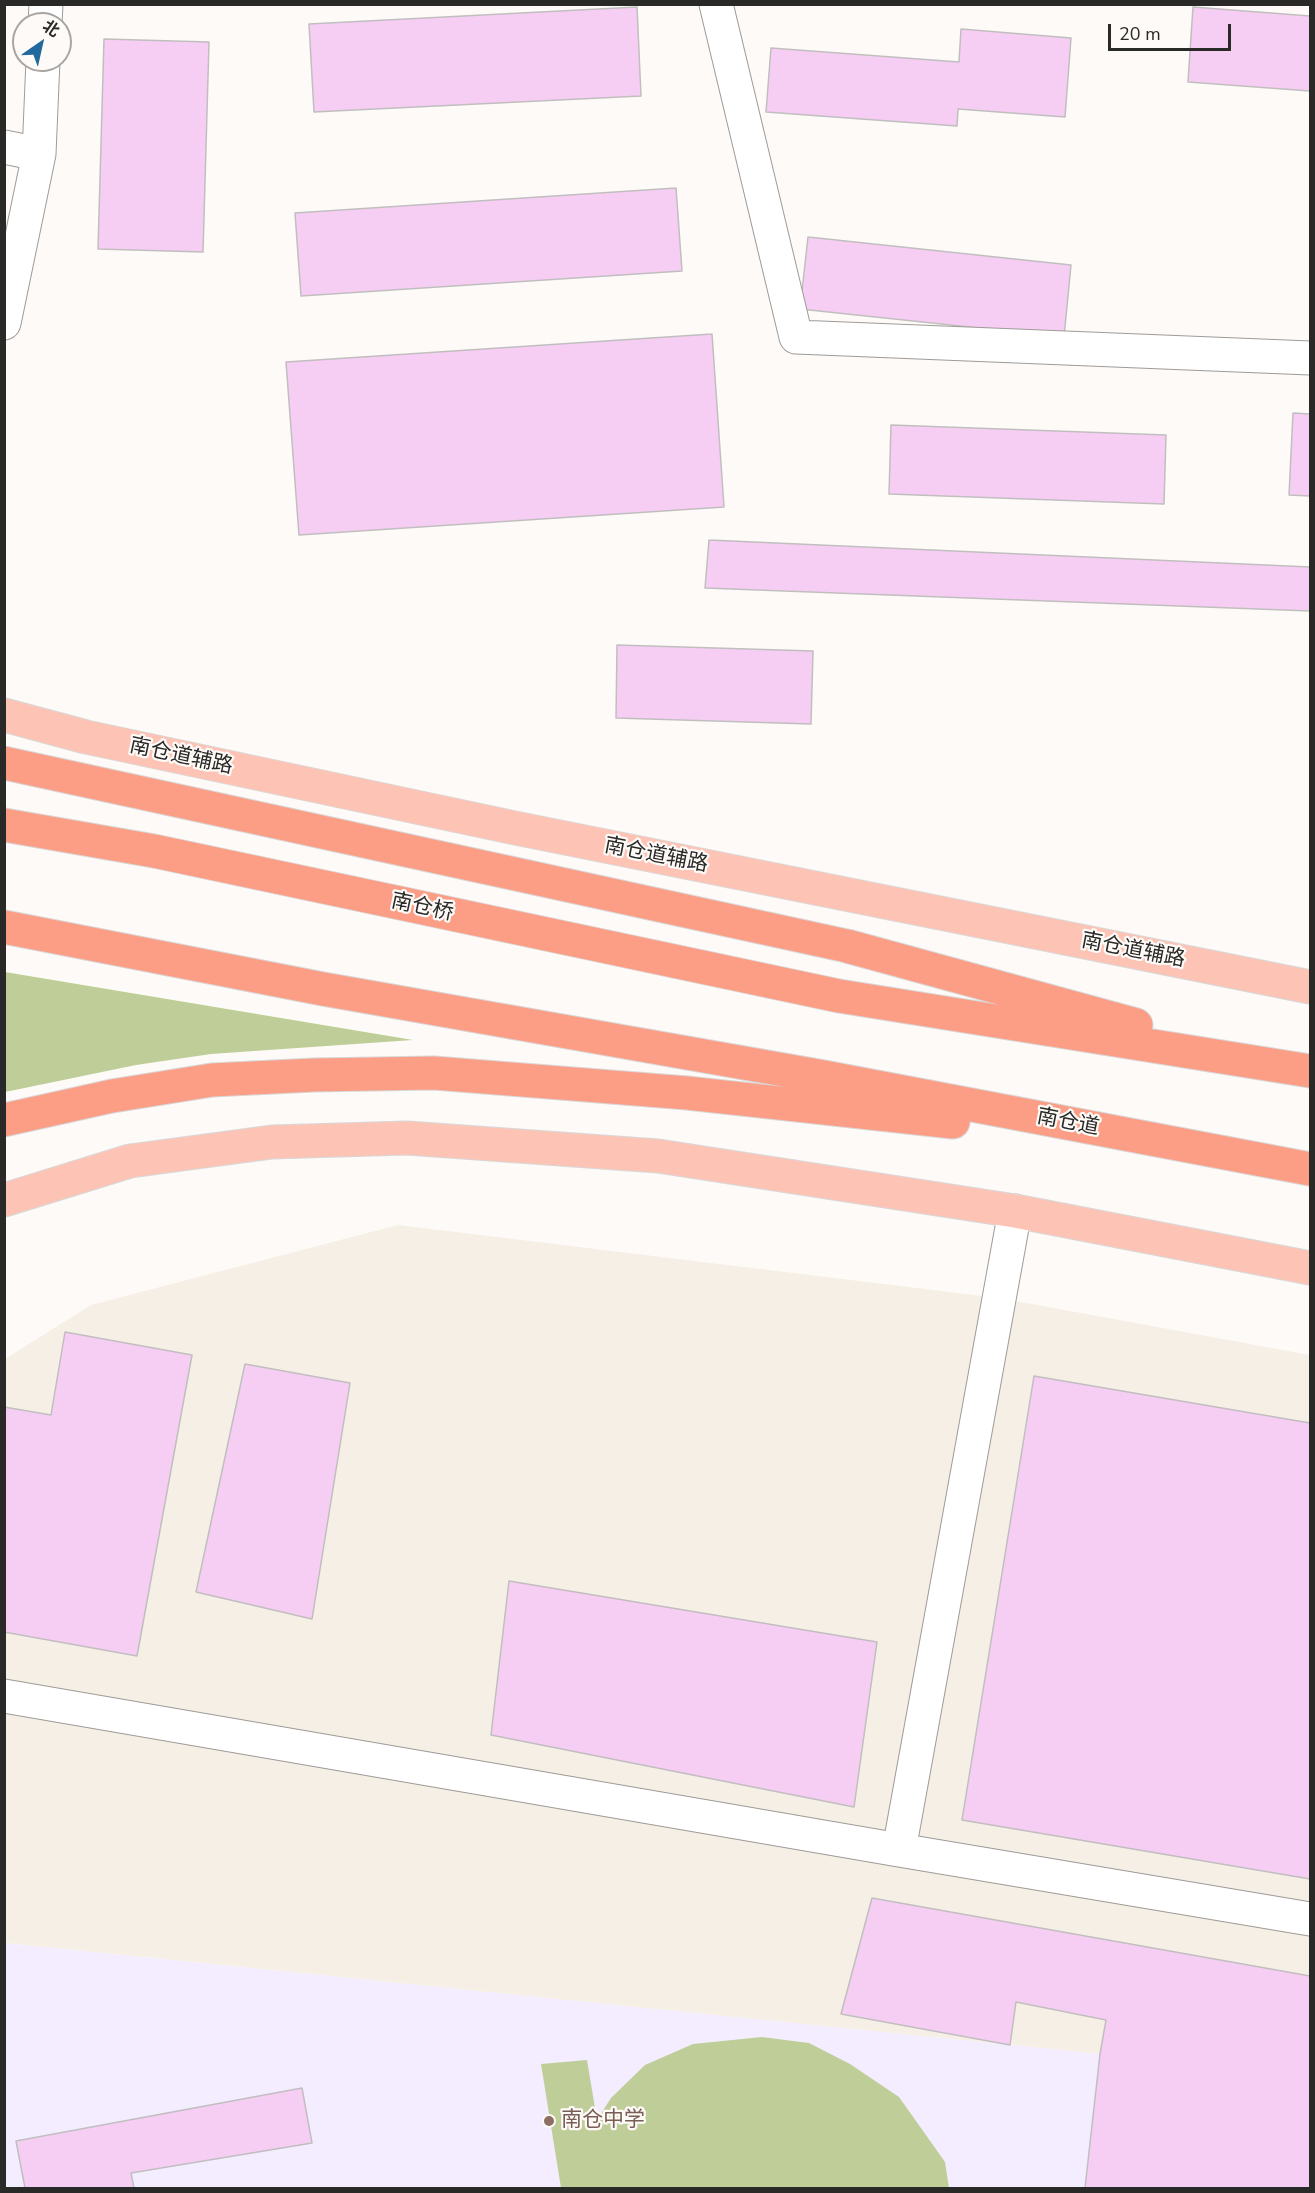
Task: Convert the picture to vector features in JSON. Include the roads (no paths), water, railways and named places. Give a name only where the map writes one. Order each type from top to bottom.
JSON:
[{"type":"highway","points":[[4,763],[847,946],[1304,1070]]},
{"type":"highway","name":"南仓桥","points":[[4,825],[154,851],[839,996],[1304,1070]]},
{"type":"highway","points":[[4,927],[323,989],[823,1092]]},
{"type":"highway","points":[[4,1120],[112,1096],[212,1080],[325,1075],[434,1073],[630,1088],[823,1092]]},
{"type":"highway","name":"南仓道","points":[[823,1092],[1246,1156],[1311,1169]]},
{"type":"main road","name":"南仓道辅路","points":[[4,715],[86,737],[492,823],[1311,987]]},
{"type":"main road","points":[[4,1200],[130,1161],[272,1142],[407,1138],[658,1156],[1015,1211],[1311,1268]]},
{"type":"street","points":[[716,4],[796,337],[1311,358]]},
{"type":"street","points":[[4,323],[39,154],[42,72]]},
{"type":"street","points":[[4,147],[39,154]]},
{"type":"street","points":[[899,1850],[1015,1211]]},
{"type":"street","points":[[4,1696],[1311,1919]]},
{"type":"place","name":"南仓中学","points":[[549,2121]]}]
